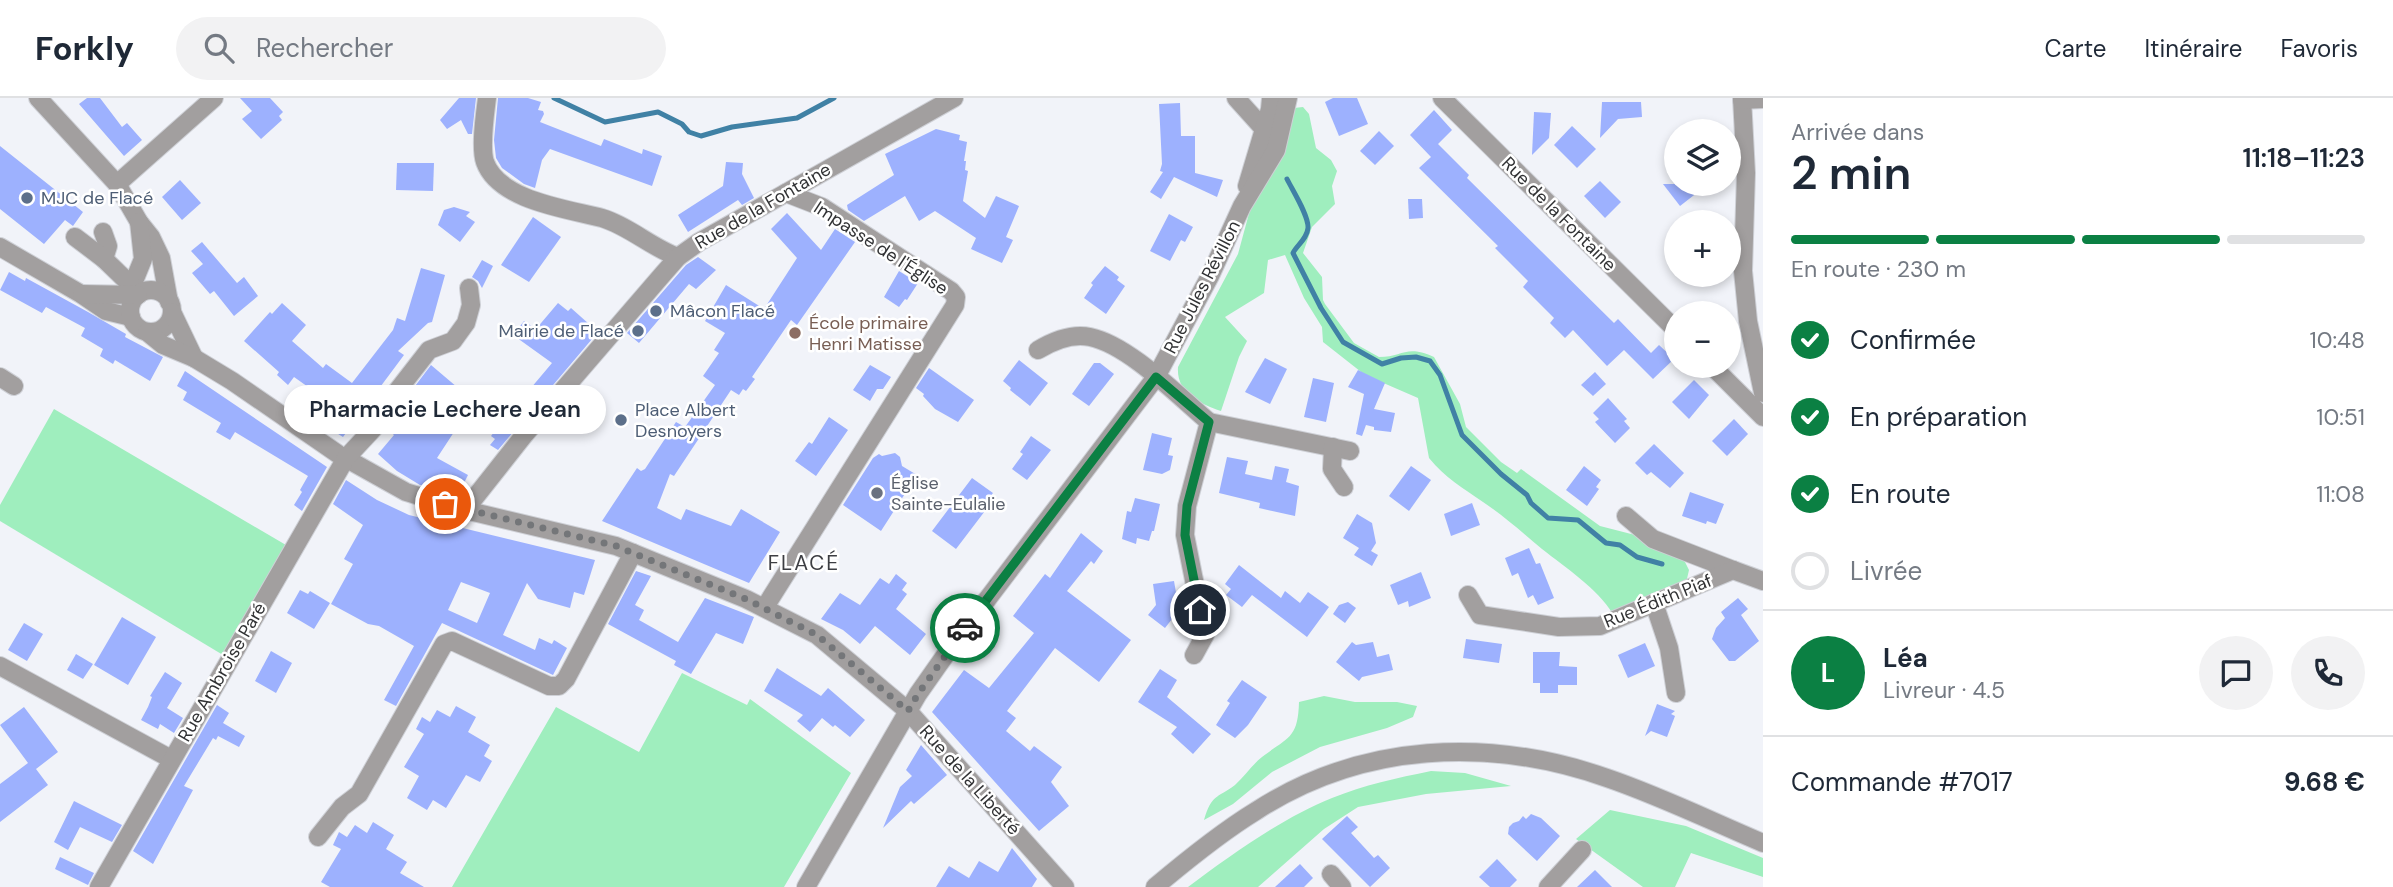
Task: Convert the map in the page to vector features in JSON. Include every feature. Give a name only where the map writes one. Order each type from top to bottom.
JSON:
[{"type":"street","points":[[38,98],[117,184],[139,222],[157,246],[171,307],[164,327],[147,332],[137,327],[131,317],[131,305],[143,260],[139,222]]},
{"type":"street","points":[[117,184],[214,98]]},
{"type":"street","points":[[486,98],[485,161],[495,178],[525,197],[544,205],[604,219],[678,257]]},
{"type":"street","name":"Rue de la Fontaine","points":[[465,510],[580,370],[678,257],[699,242],[954,98]]},
{"type":"street","points":[[1236,98],[1264,128]]},
{"type":"street","name":"Rue Jules Révillon","points":[[1242,206],[1271,98]]},
{"type":"street","name":"Rue Jules Révillon","points":[[806,887],[908,711],[951,647],[1156,377],[1210,276],[1242,206],[1276,150],[1288,98]]},
{"type":"street","name":"Rue de la Fontaine","points":[[1442,98],[1664,318]]},
{"type":"street","points":[[1763,99],[1742,99],[1746,173],[1743,271],[1748,321],[1763,393]]},
{"type":"street","name":"Impasse de l'Église","points":[[765,607],[955,305],[956,297],[951,291],[822,207],[786,193]]},
{"type":"street","points":[[103,232],[108,246],[104,259]]},
{"type":"street","points":[[75,237],[104,259],[134,292]]},
{"type":"street","points":[[0,247],[81,294],[106,312],[131,317]]},
{"type":"street","name":"Rue Ambroise Paré","points":[[99,887],[346,458],[373,429],[380,413],[429,350],[453,341],[466,323],[471,304],[469,288]]},
{"type":"street","points":[[81,294],[153,290],[165,296],[194,358]]},
{"type":"street","name":"Rue de la Liberté","points":[[147,332],[163,345],[194,358],[346,458],[406,492],[465,510],[616,546],[765,607],[817,635],[908,711],[1065,887]]},
{"type":"street","points":[[1038,350],[1054,341],[1069,337],[1087,336],[1105,341],[1124,351],[1209,422],[1342,449],[1332,469],[1344,487]]},
{"type":"street","points":[[1724,378],[1763,417]]},
{"type":"street","points":[[1194,655],[1205,635],[1185,535],[1187,506],[1209,422]]},
{"type":"street","name":"Rue Édith Piaf","points":[[1626,516],[1653,539],[1763,581]]},
{"type":"street","points":[[318,837],[342,807],[359,794],[444,644],[452,641],[550,686],[559,686],[566,678],[634,553]]},
{"type":"street","name":"Rue Édith Piaf","points":[[1468,596],[1480,615],[1559,627],[1600,626],[1733,570]]},
{"type":"street","points":[[1654,603],[1669,648],[1676,692]]},
{"type":"street","points":[[0,666],[171,759]]},
{"type":"street","points":[[1155,887],[1202,848],[1258,809],[1314,780],[1360,763],[1407,754],[1444,751],[1486,751],[1528,757],[1605,777],[1763,843]]},
{"type":"street","points":[[1548,887],[1582,850]]},
{"type":"green space","points":[[1303,107],[1309,114],[1316,148],[1331,160],[1337,171],[1332,186],[1335,204],[1312,227],[1303,253],[1322,277],[1325,304],[1354,343],[1379,357],[1411,351],[1434,357],[1460,404],[1466,427],[1501,462],[1517,473],[1521,469],[1600,526],[1635,535],[1683,558],[1689,570],[1686,583],[1613,614],[1599,596],[1580,579],[1435,465],[1429,458],[1418,398],[1365,375],[1323,342],[1322,327],[1304,298],[1285,255],[1268,260],[1264,293],[1225,317],[1247,341],[1221,411],[1205,405],[1185,391],[1178,376],[1178,367],[1238,254],[1251,206],[1294,108]]},
{"type":"green space","points":[[54,409],[286,545],[223,655],[0,521],[0,505]]},
{"type":"green space","points":[[682,673],[747,705],[750,699],[851,773],[784,887],[452,887],[556,707],[639,752]]},
{"type":"green space","points":[[1324,696],[1355,702],[1397,702],[1417,706],[1413,717],[1387,728],[1320,747],[1272,772],[1233,804],[1204,820],[1215,798],[1235,785],[1258,760],[1290,736],[1296,723],[1299,702]]},
{"type":"green space","points":[[1431,771],[1465,773],[1511,786],[1426,794],[1358,807],[1324,829],[1258,887],[1188,887],[1257,838],[1313,806],[1344,793]]},
{"type":"green space","points":[[1610,810],[1686,826],[1763,858],[1763,877],[1691,853],[1675,887],[1643,887],[1576,839]]},
{"type":"building","points":[[87,98],[100,98],[122,127],[127,123],[142,140],[124,156],[79,104]]},
{"type":"building","points":[[240,98],[270,98],[283,112],[279,116],[282,120],[261,139],[242,119],[252,111]]},
{"type":"building","points":[[459,98],[476,98],[472,134],[468,134],[461,120],[447,129],[440,120]]},
{"type":"building","points":[[498,98],[528,98],[541,102],[538,110],[544,114],[540,122],[601,146],[604,139],[642,154],[643,149],[662,156],[652,186],[550,149],[542,160],[535,188],[524,184],[502,168],[496,158],[494,140]]},
{"type":"building","points":[[1333,98],[1357,98],[1368,124],[1339,136],[1325,102]]},
{"type":"building","points":[[1602,102],[1641,102],[1642,117],[1618,119],[1600,138]]},
{"type":"building","points":[[1180,103],[1181,136],[1195,136],[1195,173],[1223,180],[1217,197],[1174,177],[1161,199],[1150,192],[1163,172],[1160,171],[1162,164],[1159,104]]},
{"type":"building","points":[[1434,110],[1452,130],[1438,144],[1469,175],[1467,178],[1614,323],[1618,319],[1651,353],[1659,345],[1664,350],[1664,369],[1653,379],[1624,350],[1607,366],[1573,330],[1565,338],[1550,323],[1554,318],[1523,287],[1528,281],[1495,248],[1498,246],[1419,168],[1431,157],[1410,135]]},
{"type":"building","points":[[1534,112],[1551,113],[1549,138],[1532,155]]},
{"type":"building","points":[[1572,126],[1596,149],[1577,168],[1554,145]]},
{"type":"building","points":[[936,129],[960,135],[959,140],[967,142],[964,161],[965,170],[968,171],[963,201],[985,218],[996,196],[1019,206],[1006,237],[1013,240],[1002,263],[971,249],[976,238],[935,211],[919,221],[905,196],[864,221],[848,210],[847,205],[894,175],[885,154]]},
{"type":"building","points":[[1379,131],[1394,146],[1375,165],[1360,151]]},
{"type":"building","points":[[0,146],[83,212],[73,226],[65,220],[44,244],[0,209]]},
{"type":"building","points":[[726,162],[743,163],[742,174],[754,198],[742,205],[738,200],[688,232],[678,215],[723,186]]},
{"type":"building","points":[[397,163],[434,163],[433,191],[396,190]]},
{"type":"building","points":[[180,180],[201,203],[182,220],[162,197]]},
{"type":"building","points":[[1600,181],[1621,202],[1605,218],[1584,196]]},
{"type":"building","points":[[1672,196],[1693,196],[1680,206]]},
{"type":"building","points":[[1408,199],[1422,199],[1423,218],[1409,219]]},
{"type":"building","points":[[454,207],[470,212],[466,216],[475,222],[460,242],[438,225],[444,210]]},
{"type":"building","points":[[787,213],[821,250],[835,229],[855,242],[797,325],[791,320],[752,377],[755,379],[746,391],[743,389],[739,395],[731,390],[674,476],[670,474],[657,508],[681,520],[686,509],[731,526],[741,509],[780,532],[749,583],[602,521],[637,468],[641,471],[645,469],[676,422],[685,427],[715,385],[703,376],[719,353],[714,350],[725,333],[705,321],[726,285],[764,309],[797,258],[771,229]]},
{"type":"building","points":[[1169,214],[1193,227],[1185,242],[1181,240],[1170,261],[1150,251]]},
{"type":"building","points":[[533,217],[561,237],[529,282],[501,265]]},
{"type":"building","points":[[202,242],[237,283],[244,277],[258,296],[234,316],[214,291],[210,294],[192,273],[203,264],[191,251]]},
{"type":"building","points":[[698,257],[716,270],[696,289],[689,284],[639,343],[627,333],[686,265]]},
{"type":"building","points":[[482,260],[493,266],[482,288],[472,277]]},
{"type":"building","points":[[1105,266],[1119,277],[1117,280],[1125,286],[1106,314],[1084,298],[1093,285],[1091,283]]},
{"type":"building","points":[[421,268],[445,275],[432,322],[398,351],[404,355],[343,437],[322,424],[335,406],[294,377],[288,385],[277,375],[279,372],[244,341],[270,312],[272,314],[282,303],[306,325],[292,341],[323,368],[326,364],[352,383],[393,330],[397,318],[405,321]]},
{"type":"building","points":[[899,271],[918,283],[899,307],[884,297]]},
{"type":"building","points":[[9,272],[25,281],[26,278],[88,312],[126,334],[125,337],[163,357],[150,381],[115,360],[113,364],[100,356],[103,349],[81,336],[85,328],[46,307],[42,313],[0,290]]},
{"type":"building","points":[[558,303],[568,311],[571,308],[598,332],[498,450],[490,445],[495,439],[491,436],[498,427],[494,424],[505,410],[509,414],[552,363],[513,335],[524,321],[536,329]]},
{"type":"building","points":[[1265,358],[1287,369],[1270,404],[1245,392]]},
{"type":"building","points":[[1019,360],[1048,383],[1030,406],[1003,381]]},
{"type":"building","points":[[1094,363],[1100,363],[1114,374],[1089,406],[1072,394]]},
{"type":"building","points":[[431,365],[464,393],[453,405],[467,417],[437,458],[468,475],[458,495],[444,488],[442,491],[420,485],[397,471],[378,454],[394,435],[386,428],[390,419]]},
{"type":"building","points":[[870,365],[891,377],[883,389],[877,389],[870,401],[853,390]]},
{"type":"building","points":[[929,368],[974,400],[958,422],[935,409],[916,388]]},
{"type":"building","points":[[1358,370],[1385,383],[1374,409],[1395,413],[1391,432],[1374,430],[1374,427],[1366,425],[1362,436],[1356,434],[1364,394],[1348,387]]},
{"type":"building","points":[[185,371],[327,467],[302,511],[294,505],[308,476],[235,432],[230,440],[216,432],[221,423],[183,400],[187,392],[177,386]]},
{"type":"building","points":[[1595,372],[1606,384],[1593,396],[1581,385]]},
{"type":"building","points":[[1313,378],[1334,383],[1326,422],[1304,417]]},
{"type":"building","points":[[1694,380],[1709,395],[1689,419],[1672,402]]},
{"type":"building","points":[[1608,398],[1627,419],[1624,421],[1630,428],[1615,443],[1595,422],[1599,419],[1593,413]]},
{"type":"building","points":[[829,417],[848,430],[816,476],[795,461],[809,442],[812,444]]},
{"type":"building","points":[[1734,419],[1748,434],[1727,456],[1712,441]]},
{"type":"building","points":[[1152,433],[1172,438],[1168,455],[1173,456],[1170,470],[1162,474],[1143,470]]},
{"type":"building","points":[[1031,436],[1051,450],[1027,480],[1012,469]]},
{"type":"building","points":[[1654,444],[1684,473],[1670,488],[1651,472],[1647,475],[1635,463]]},
{"type":"building","name":"Église Sainte-Eulalie","points":[[895,453],[900,457],[902,466],[917,475],[881,531],[843,505],[873,458],[879,454],[882,456]]},
{"type":"building","points":[[1227,457],[1248,461],[1245,474],[1272,480],[1275,466],[1289,469],[1286,482],[1299,486],[1295,516],[1259,508],[1260,503],[1219,493]]},
{"type":"building","points":[[1411,466],[1431,480],[1409,511],[1389,496]]},
{"type":"building","points":[[1584,466],[1601,480],[1596,487],[1599,489],[1587,506],[1566,490]]},
{"type":"building","points":[[972,478],[993,493],[987,501],[991,503],[956,549],[932,531]]},
{"type":"building","points":[[346,480],[377,500],[409,515],[595,560],[584,595],[574,592],[570,608],[538,599],[527,583],[503,635],[535,650],[539,638],[552,644],[554,640],[567,648],[553,675],[442,623],[396,706],[384,700],[414,646],[331,604],[353,564],[344,559],[363,525],[333,504]],"holes":[[[461,582],[490,593],[477,623],[448,610]]]},
{"type":"building","points":[[1690,492],[1724,504],[1716,524],[1707,521],[1706,524],[1682,516]]},
{"type":"building","points":[[1135,498],[1160,504],[1149,541],[1137,538],[1136,544],[1122,539],[1127,511],[1131,512]]},
{"type":"building","points":[[1472,503],[1480,525],[1451,536],[1444,514]]},
{"type":"building","points":[[1357,514],[1372,523],[1376,543],[1371,551],[1378,555],[1372,566],[1354,555],[1359,548],[1343,538]]},
{"type":"building","points":[[1081,533],[1103,551],[1094,564],[1091,561],[1067,591],[1131,640],[1099,682],[1055,648],[1007,711],[1016,718],[1006,731],[1030,751],[1034,746],[1062,767],[1051,782],[1069,806],[1039,831],[932,712],[964,670],[989,688],[1034,633],[1013,616],[1045,574],[1050,578]]},
{"type":"building","points":[[1529,548],[1536,564],[1540,563],[1554,598],[1538,605],[1533,595],[1528,598],[1518,573],[1512,576],[1505,558]]},
{"type":"building","points":[[1239,565],[1281,598],[1285,591],[1300,603],[1308,592],[1329,607],[1307,637],[1252,595],[1242,607],[1226,595],[1231,589],[1225,584]]},
{"type":"building","points":[[636,571],[651,576],[635,605],[644,610],[639,620],[678,642],[705,598],[754,617],[743,644],[716,633],[691,674],[674,665],[676,661],[608,624]]},
{"type":"building","points":[[1421,572],[1431,598],[1409,607],[1408,601],[1398,605],[1390,585]]},
{"type":"building","points":[[896,574],[907,583],[902,590],[907,594],[896,609],[926,634],[910,655],[875,626],[860,644],[843,630],[821,619],[840,593],[860,605],[880,578],[889,584]]},
{"type":"building","points":[[1174,581],[1179,610],[1165,628],[1148,615],[1156,605],[1153,584]]},
{"type":"building","points":[[300,590],[308,594],[310,591],[330,603],[314,629],[287,613]]},
{"type":"building","points":[[1738,598],[1748,609],[1741,615],[1759,641],[1735,661],[1729,661],[1712,639],[1716,628],[1725,618],[1721,612]]},
{"type":"building","points":[[1348,602],[1356,608],[1345,623],[1333,614],[1339,605]]},
{"type":"building","points":[[122,617],[156,637],[128,685],[94,665]]},
{"type":"building","points":[[24,623],[43,634],[27,661],[8,650]]},
{"type":"building","points":[[1466,639],[1502,644],[1499,663],[1463,658]]},
{"type":"building","points":[[1352,642],[1356,645],[1373,642],[1377,657],[1389,654],[1393,670],[1362,677],[1359,681],[1336,662]]},
{"type":"building","points":[[1645,643],[1655,666],[1628,678],[1618,655]]},
{"type":"building","points":[[271,651],[292,663],[276,693],[255,681]]},
{"type":"building","points":[[1533,652],[1560,652],[1559,666],[1577,667],[1577,685],[1558,685],[1558,693],[1540,693],[1540,683],[1533,683]]},
{"type":"building","points":[[76,654],[93,664],[83,679],[67,670]]},
{"type":"building","points":[[777,668],[821,696],[828,688],[865,720],[850,737],[822,718],[810,732],[797,721],[803,715],[764,691]]},
{"type":"building","points":[[1160,669],[1177,680],[1167,697],[1211,734],[1193,754],[1171,734],[1177,727],[1138,702]]},
{"type":"building","points":[[165,672],[182,683],[167,708],[183,718],[174,733],[160,724],[158,729],[141,720],[152,697],[150,696]]},
{"type":"building","points":[[1242,680],[1267,697],[1248,725],[1235,738],[1216,725],[1230,703],[1227,701]]},
{"type":"building","points":[[1657,704],[1675,711],[1671,714],[1675,716],[1667,737],[1651,731],[1645,736]]},
{"type":"building","points":[[217,705],[229,713],[223,723],[245,736],[239,747],[218,736],[216,740],[213,738],[184,786],[193,790],[153,864],[133,851]]},
{"type":"building","points":[[456,706],[476,717],[468,732],[490,745],[484,756],[492,761],[480,782],[466,775],[446,808],[433,800],[427,810],[407,798],[419,776],[404,767],[424,734],[416,729],[422,717],[430,722],[437,710],[450,717]]},
{"type":"building","points":[[24,707],[58,752],[36,769],[48,785],[0,822],[0,784],[28,763],[0,725]]},
{"type":"building","points":[[921,745],[947,775],[914,804],[911,801],[883,828],[900,787],[912,776],[906,770]]},
{"type":"building","points":[[74,801],[122,825],[112,842],[80,827],[68,850],[54,842]]},
{"type":"building","points":[[1531,814],[1541,818],[1560,836],[1537,861],[1508,834],[1513,823],[1523,816],[1526,819]]},
{"type":"building","points":[[1347,816],[1358,827],[1351,833],[1374,858],[1378,855],[1390,868],[1370,887],[1322,839]]},
{"type":"building","points":[[373,822],[394,835],[386,849],[407,862],[400,873],[424,887],[330,887],[321,882],[341,849],[333,845],[339,832],[347,837],[355,825],[367,833]]},
{"type":"building","points":[[1012,848],[1037,879],[1032,887],[936,887],[949,866],[969,878],[979,861],[998,872]]},
{"type":"building","points":[[60,857],[94,873],[88,885],[55,869]]},
{"type":"building","points":[[1497,859],[1517,880],[1510,887],[1490,887],[1479,877]]},
{"type":"building","points":[[1300,864],[1313,878],[1304,887],[1275,887]]},
{"type":"building","points":[[1595,870],[1612,887],[1577,887]]},
{"type":"waterway","points":[[554,98],[605,122],[658,112],[682,124],[689,132],[701,136],[732,127],[797,118],[834,98]]},
{"type":"waterway","points":[[1287,179],[1308,223],[1306,235],[1293,253],[1321,308],[1343,342],[1382,364],[1416,357],[1430,361],[1440,375],[1462,435],[1548,518],[1578,520],[1606,543],[1620,545],[1637,557],[1662,564]]},
{"type":"way so far","points":[[445,504],[616,546],[746,599],[817,635],[908,711],[965,628]]},
{"type":"place","name":"MJC de Flacé","points":[[27,198]]},
{"type":"place","name":"Mâcon Flacé","points":[[656,311]]},
{"type":"place","name":"Mairie de Flacé","points":[[638,331]]},
{"type":"place","name":"École primaire Henri Matisse","points":[[795,333]]},
{"type":"place","name":"Place Albert Desnoyers","points":[[621,420]]},
{"type":"place","name":"Église Sainte-Eulalie","points":[[877,493]]},
{"type":"place","name":"Pharmacie Lechere Jean","points":[[445,504]]},
{"type":"district","name":"FLACÉ","points":[[804,563]]},
{"type":"route","points":[[965,628],[1156,377],[1209,422],[1187,506],[1185,535],[1200,610]]}]
